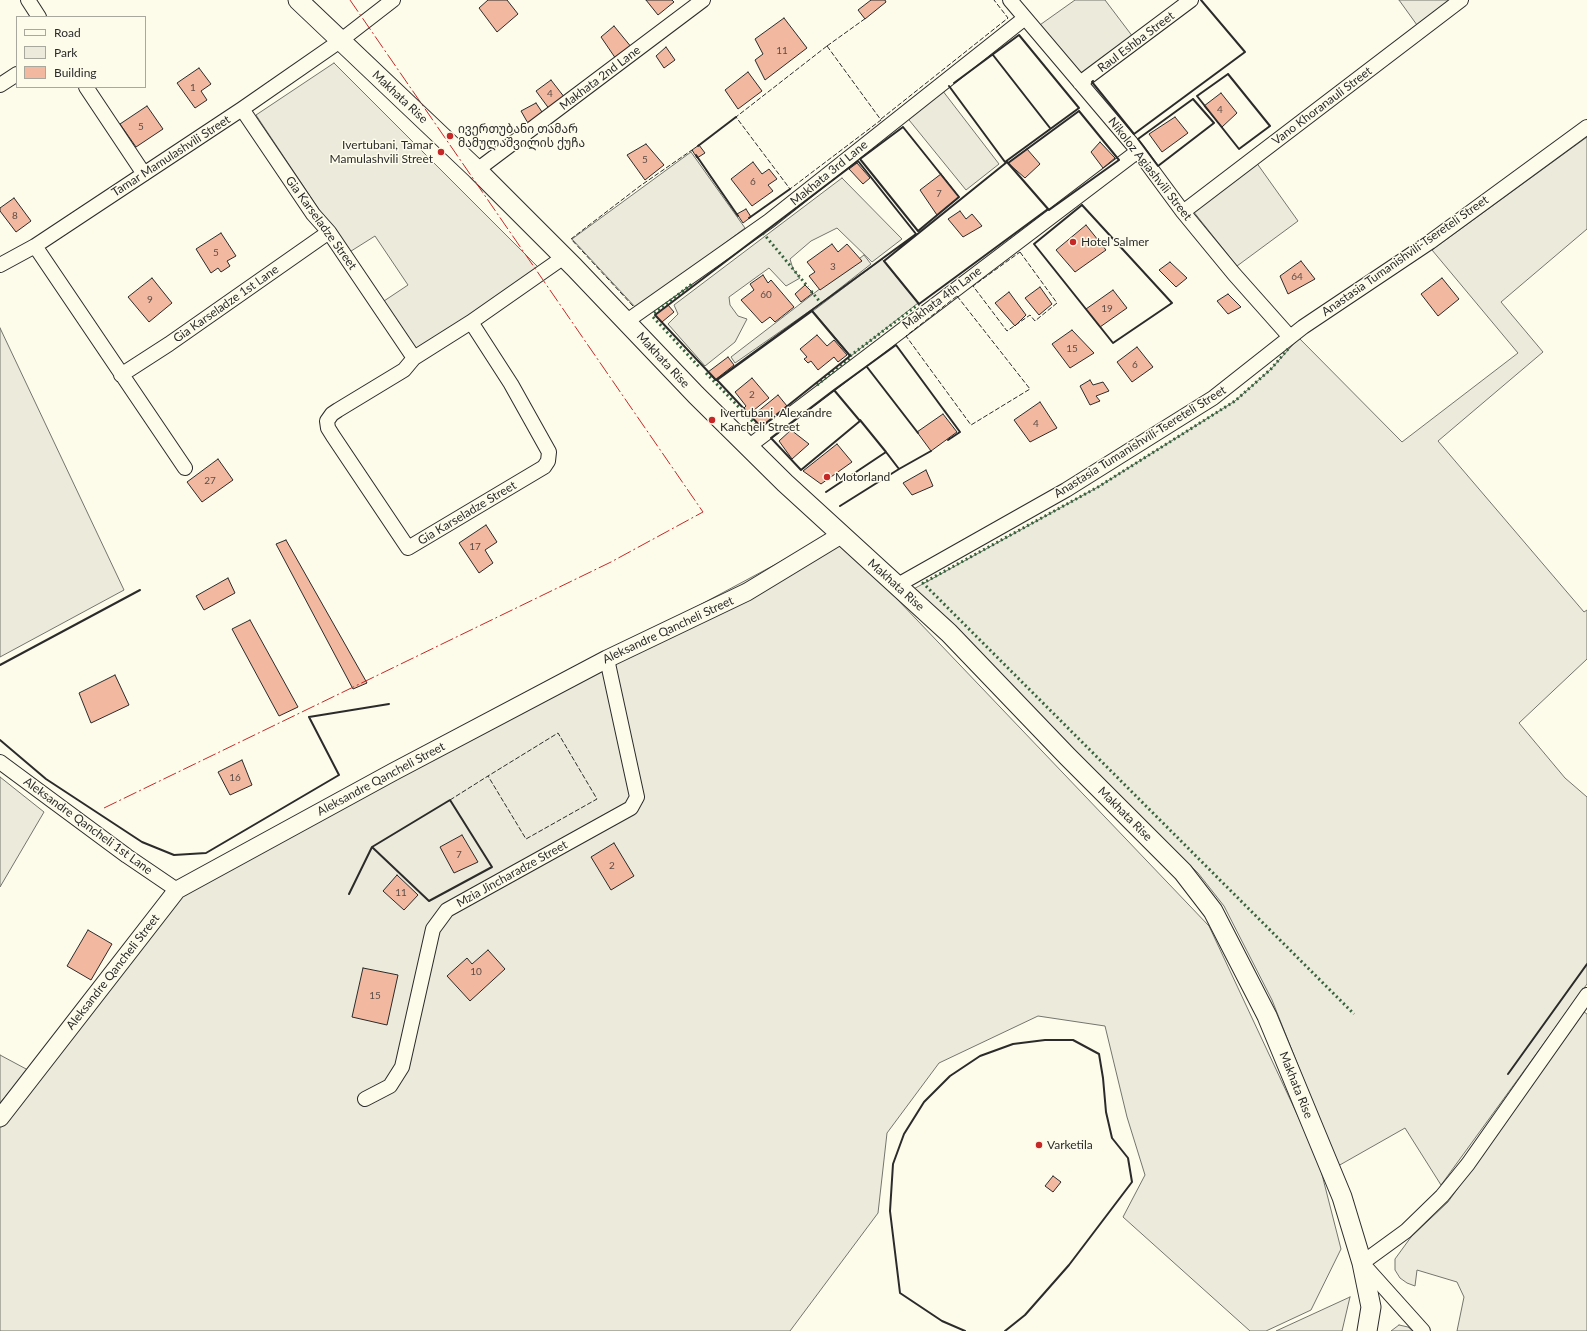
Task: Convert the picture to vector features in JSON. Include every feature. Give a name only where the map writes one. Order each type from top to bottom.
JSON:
[{"type":"main road","name":"Makhata Rise","points":[[298,0],[340,42],[477,170],[564,256],[748,447],[896,586],[949,633],[1067,756],[1184,872],[1213,911],[1267,1016],[1342,1197],[1362,1262],[1371,1307],[1367,1331]]},
{"type":"street","points":[[28,0],[38,16]]},
{"type":"street","name":"Tamar Mamulashvili Street","points":[[2,259],[35,246],[144,174],[340,42],[393,0]]},
{"type":"street","name":"Makhata 2nd Lane","points":[[477,170],[703,0]]},
{"type":"street","name":"Nikoloz Agiashvili Street","points":[[1010,0],[1138,151],[1183,212],[1290,337]]},
{"type":"street","name":"Raul Eshba Street","points":[[1080,83],[1191,0]]},
{"type":"street","name":"Vano Khoranauli Street","points":[[1183,212],[1462,0]]},
{"type":"street","name":"Makhata 3rd Lane","points":[[627,321],[768,221],[1025,18]]},
{"type":"street","points":[[0,85],[16,75]]},
{"type":"street","points":[[87,88],[144,174]]},
{"type":"street","name":"Gia Karseladze Street","points":[[242,109],[312,214],[329,232],[414,358]]},
{"type":"street","name":"Anastasia Tumanishvili-Tsereteli Street","points":[[896,586],[1066,490],[1213,398],[1290,337],[1430,242],[1587,126]]},
{"type":"street","name":"Makhata 4th Lane","points":[[748,447],[1138,151]]},
{"type":"street","name":"Gia Karseladze 1st Lane","points":[[121,375],[169,344],[329,232]]},
{"type":"street","points":[[35,246],[185,468]]},
{"type":"street","name":"Gia Karseladze Street","points":[[471,322],[511,384],[549,452],[548,461],[544,467],[408,548],[333,436],[328,428],[327,421],[332,414],[404,370],[414,358],[471,322],[564,256]]},
{"type":"street","name":"Aleksandre Qancheli Street","points":[[0,1118],[177,890],[392,772],[607,659],[747,592],[841,535]]},
{"type":"street","name":"Mzia Jincharadze Street","points":[[365,1099],[390,1086],[402,1067],[433,930],[447,910],[631,808],[637,797],[607,659]]},
{"type":"street","name":"Aleksandre Qancheli 1st Lane","points":[[0,762],[127,856],[177,890]]},
{"type":"street","points":[[1422,1331],[1362,1262],[1406,1231],[1442,1196],[1468,1164],[1587,995]]},
{"type":"green space","points":[[1075,0],[1105,0],[1133,37],[1080,77],[1037,27]]},
{"type":"green space","points":[[1399,0],[1450,0],[1417,25]]},
{"type":"green space","points":[[334,63],[538,267],[528,278],[417,350],[381,303],[408,285],[375,236],[348,253],[256,115]]},
{"type":"green space","points":[[939,86],[999,164],[966,190],[905,115]]},
{"type":"green space","points":[[1587,137],[1587,229],[1501,302],[1543,352],[1438,441],[1584,612],[1587,610],[1587,659],[1519,723],[1565,778],[1587,797],[1587,984],[1441,1185],[1405,1128],[1338,1166],[1272,1000],[1224,906],[1198,873],[910,591],[1098,487],[1235,401],[1271,369],[1299,338],[1402,442],[1518,353],[1432,250]]},
{"type":"green space","points":[[691,152],[745,228],[637,309],[572,239]]},
{"type":"green space","points":[[1256,162],[1298,221],[1237,266],[1193,211]]},
{"type":"green space","points":[[842,178],[902,239],[872,262],[837,228],[811,241],[790,259],[793,269],[800,278],[786,286],[769,268],[729,297],[730,305],[738,316],[747,319],[735,342],[705,366],[668,324],[678,314],[674,305]]},
{"type":"green space","points":[[864,255],[871,264],[821,303],[735,363],[731,357]]},
{"type":"green space","points":[[882,259],[918,303],[851,356],[813,311]]},
{"type":"green space","points":[[0,328],[124,590],[0,657]]},
{"type":"green space","points":[[834,533],[1209,926],[1318,1159],[1341,1249],[1311,1310],[1266,1331],[1250,1331],[1123,1217],[1145,1175],[1127,1117],[1105,1026],[1038,1016],[939,1063],[887,1133],[878,1213],[790,1331],[0,1331],[0,1127],[22,1101],[187,880]]},
{"type":"green space","points":[[0,777],[44,812],[0,887]]},
{"type":"green space","points":[[1584,1012],[1587,1014],[1587,1331],[1457,1331],[1464,1297],[1457,1282],[1417,1270],[1415,1286],[1400,1278],[1395,1270],[1395,1259],[1411,1237],[1448,1202]]},
{"type":"green space","points":[[0,1055],[28,1070],[0,1103]]},
{"type":"green space","points":[[1350,1297],[1342,1331],[1276,1331]]},
{"type":"green space","points":[[1399,1325],[1408,1327],[1413,1331],[1391,1331]]},
{"type":"building","points":[[488,0],[507,0],[518,14],[497,32],[479,8]]},
{"type":"building","points":[[646,0],[672,0],[674,2],[658,15]]},
{"type":"building","points":[[871,0],[885,0],[886,2],[865,19],[858,10]]},
{"type":"building","points":[[784,18],[807,48],[765,80],[755,60],[763,54],[755,39]]},
{"type":"building","points":[[614,26],[632,48],[616,59],[601,37]]},
{"type":"building","points":[[666,47],[675,60],[664,68],[656,56]]},
{"type":"building","points":[[199,68],[211,84],[201,91],[207,100],[195,108],[177,83]]},
{"type":"building","points":[[748,72],[762,91],[738,109],[725,90]]},
{"type":"building","points":[[551,80],[565,98],[550,110],[536,91]]},
{"type":"building","points":[[1221,93],[1237,113],[1222,127],[1204,106]]},
{"type":"building","points":[[536,103],[544,115],[529,125],[521,111]]},
{"type":"building","points":[[147,106],[163,129],[136,147],[120,124]]},
{"type":"building","points":[[1175,117],[1188,133],[1162,152],[1149,134]]},
{"type":"building","points":[[1100,142],[1115,158],[1103,168],[1091,152]]},
{"type":"building","points":[[646,144],[664,165],[645,180],[627,155]]},
{"type":"building","points":[[699,145],[705,153],[697,158],[692,150]]},
{"type":"building","points":[[1027,149],[1040,164],[1025,178],[1008,163]]},
{"type":"building","points":[[753,162],[762,174],[769,169],[777,179],[768,185],[773,191],[752,206],[731,179]]},
{"type":"building","points":[[857,163],[870,178],[863,184],[849,169]]},
{"type":"building","points":[[941,174],[959,197],[937,215],[920,190]]},
{"type":"building","points":[[14,198],[31,221],[16,232],[0,211],[0,208]]},
{"type":"building","points":[[746,209],[751,217],[743,223],[737,214]]},
{"type":"building","points":[[960,211],[966,219],[972,214],[982,226],[963,237],[948,219]]},
{"type":"building","points":[[1086,225],[1106,250],[1075,272],[1056,250]]},
{"type":"building","points":[[221,233],[236,256],[227,261],[230,266],[221,272],[218,268],[211,273],[196,249]]},
{"type":"building","points":[[832,244],[838,252],[847,244],[862,261],[820,290],[809,276],[815,272],[807,262]]},
{"type":"building","points":[[1301,261],[1315,279],[1288,294],[1280,276]]},
{"type":"building","points":[[1170,262],[1187,278],[1176,287],[1159,270]]},
{"type":"building","points":[[763,275],[768,283],[771,280],[794,307],[775,322],[770,317],[762,323],[741,300],[754,290],[750,284]]},
{"type":"building","points":[[152,278],[172,303],[149,322],[128,297]]},
{"type":"building","points":[[1442,278],[1459,299],[1438,316],[1421,294]]},
{"type":"building","points":[[805,285],[813,293],[801,302],[795,294]]},
{"type":"building","points":[[1040,287],[1052,304],[1039,315],[1025,298]]},
{"type":"building","points":[[1113,290],[1127,308],[1100,327],[1086,309]]},
{"type":"building","points":[[1009,292],[1026,315],[1015,326],[995,303]]},
{"type":"building","points":[[1228,294],[1241,307],[1228,314],[1217,301]]},
{"type":"building","points":[[668,305],[674,312],[662,322],[655,315]]},
{"type":"building","points":[[1072,330],[1094,353],[1070,368],[1052,344]]},
{"type":"building","points":[[817,335],[827,346],[834,340],[847,355],[838,362],[834,357],[818,370],[811,361],[808,363],[804,359],[807,357],[800,349]]},
{"type":"building","points":[[1137,347],[1153,367],[1132,382],[1117,362]]},
{"type":"building","points":[[728,357],[734,365],[715,380],[708,372]]},
{"type":"building","points":[[752,378],[769,398],[749,414],[744,408],[746,406],[735,392]]},
{"type":"building","points":[[1090,380],[1093,385],[1103,382],[1109,391],[1096,396],[1100,401],[1090,405],[1080,386]]},
{"type":"building","points":[[778,395],[787,406],[761,427],[751,417]]},
{"type":"building","points":[[1040,402],[1057,428],[1030,442],[1014,420]]},
{"type":"building","points":[[943,414],[957,432],[931,451],[917,432]]},
{"type":"building","points":[[791,430],[809,444],[792,459],[779,441]]},
{"type":"building","points":[[837,444],[852,462],[821,484],[803,471]]},
{"type":"building","points":[[218,459],[233,480],[202,502],[187,482]]},
{"type":"building","points":[[926,470],[933,486],[912,495],[903,483]]},
{"type":"building","points":[[486,525],[497,542],[485,550],[493,563],[479,573],[459,543]]},
{"type":"building","points":[[286,540],[367,683],[353,689],[276,544]]},
{"type":"building","points":[[228,578],[235,593],[204,610],[196,596]]},
{"type":"building","points":[[250,620],[298,707],[279,716],[232,629]]},
{"type":"building","points":[[115,675],[129,705],[91,723],[79,693]]},
{"type":"building","points":[[242,760],[252,785],[230,795],[218,772]]},
{"type":"building","points":[[462,835],[478,862],[454,873],[440,847]]},
{"type":"building","points":[[614,843],[634,876],[611,890],[591,857]]},
{"type":"building","points":[[397,875],[418,895],[404,910],[383,891]]},
{"type":"building","points":[[88,930],[112,944],[91,980],[67,966]]},
{"type":"building","points":[[488,950],[505,969],[470,1001],[447,976],[467,958],[472,964]]},
{"type":"building","points":[[363,968],[398,975],[387,1025],[352,1017]]},
{"type":"building","points":[[1053,1176],[1061,1182],[1053,1192],[1045,1186]]},
{"type":"hedge","points":[[763,233],[808,287]]},
{"type":"hedge","points":[[654,313],[692,284]]},
{"type":"hedge","points":[[811,291],[821,303]]},
{"type":"hedge","points":[[850,356],[919,304]]},
{"type":"hedge","points":[[653,317],[700,368]]},
{"type":"hedge","points":[[1288,349],[1271,369],[1235,401],[1098,487],[923,583],[1354,1014]]},
{"type":"hedge","points":[[817,385],[851,357]]},
{"type":"hedge","points":[[706,373],[759,428]]},
{"type":"fence","points":[[881,119],[1008,18],[994,0]]},
{"type":"fence","points":[[827,46],[866,18]]},
{"type":"fence","points":[[827,46],[881,120],[790,189],[736,117],[827,46]]},
{"type":"fence","points":[[633,306],[571,239],[640,186],[692,150],[693,152]]},
{"type":"fence","points":[[697,157],[738,216]]},
{"type":"fence","points":[[1020,252],[1057,303],[1035,321],[1030,315],[1007,331],[973,286],[1020,252]]},
{"type":"fence","points":[[957,296],[1030,389],[971,425],[906,336],[957,296]]},
{"type":"fence","points":[[450,800],[488,776],[558,733],[597,799],[526,839],[488,776]]},
{"type":"wall","points":[[1093,81],[1092,82],[1134,134],[1245,52],[1201,0]]},
{"type":"wall","points":[[949,86],[1005,162],[1079,108],[1019,35],[954,83]]},
{"type":"wall","points":[[993,55],[1050,128]]},
{"type":"wall","points":[[1228,74],[1270,126],[1239,149],[1197,96],[1228,74]]},
{"type":"wall","points":[[1193,99],[1214,123],[1158,166],[1138,139],[1193,99]]},
{"type":"wall","points":[[1079,111],[1119,160],[1049,210],[1008,163],[1079,111]]},
{"type":"wall","points":[[698,146],[736,117]]},
{"type":"wall","points":[[903,127],[959,197],[918,231],[860,159],[903,127]]},
{"type":"wall","points":[[696,155],[738,216]]},
{"type":"wall","points":[[858,161],[916,234],[716,380],[655,315],[858,161]]},
{"type":"wall","points":[[1007,162],[1048,209],[919,304],[884,261],[1007,162]]},
{"type":"wall","points":[[749,218],[790,189]]},
{"type":"wall","points":[[1082,205],[1172,303],[1113,343],[1034,244],[1082,205]]},
{"type":"wall","points":[[812,311],[850,356],[761,427],[717,380],[812,311]]},
{"type":"wall","points":[[834,390],[896,345],[960,432],[948,440]]},
{"type":"wall","points":[[867,367],[918,433]]},
{"type":"wall","points":[[834,390],[860,421],[801,470],[771,438],[834,390]]},
{"type":"wall","points":[[826,492],[886,452],[860,420]]},
{"type":"wall","points":[[899,469],[931,451]]},
{"type":"wall","points":[[840,506],[899,469],[886,452]]},
{"type":"wall","points":[[0,665],[140,590]]},
{"type":"wall","points":[[0,740],[46,779],[142,842],[174,855],[206,853],[339,775],[309,717],[389,704]]},
{"type":"wall","points":[[349,894],[372,847],[450,800],[492,867],[429,901],[372,847]]},
{"type":"wall","points":[[1508,1074],[1587,964]]},
{"type":"wall","points":[[965,1331],[942,1321],[900,1293],[890,1211],[893,1164],[904,1134],[924,1102],[950,1076],[980,1056],[1013,1044],[1045,1040],[1073,1040],[1099,1054],[1106,1112],[1112,1138],[1128,1158],[1132,1182],[1069,1265],[1025,1315],[1005,1331]]},
{"type":"power","points":[[104,808],[611,562],[703,512],[350,0]]},
{"type":"place","name":"ივერთუბანი თამარ მამულაშვილის ქუჩა","points":[[450,136]]},
{"type":"place","name":"Ivertubani, Tamar Mamulashvili Street","points":[[441,152]]},
{"type":"place","name":"Hotel Salmer","points":[[1073,242]]},
{"type":"place","name":"Ivertubani, Alexandre Kancheli Street","points":[[712,420]]},
{"type":"place","name":"Motorland","points":[[827,477]]},
{"type":"place","name":"Varketila","points":[[1039,1145]]}]
